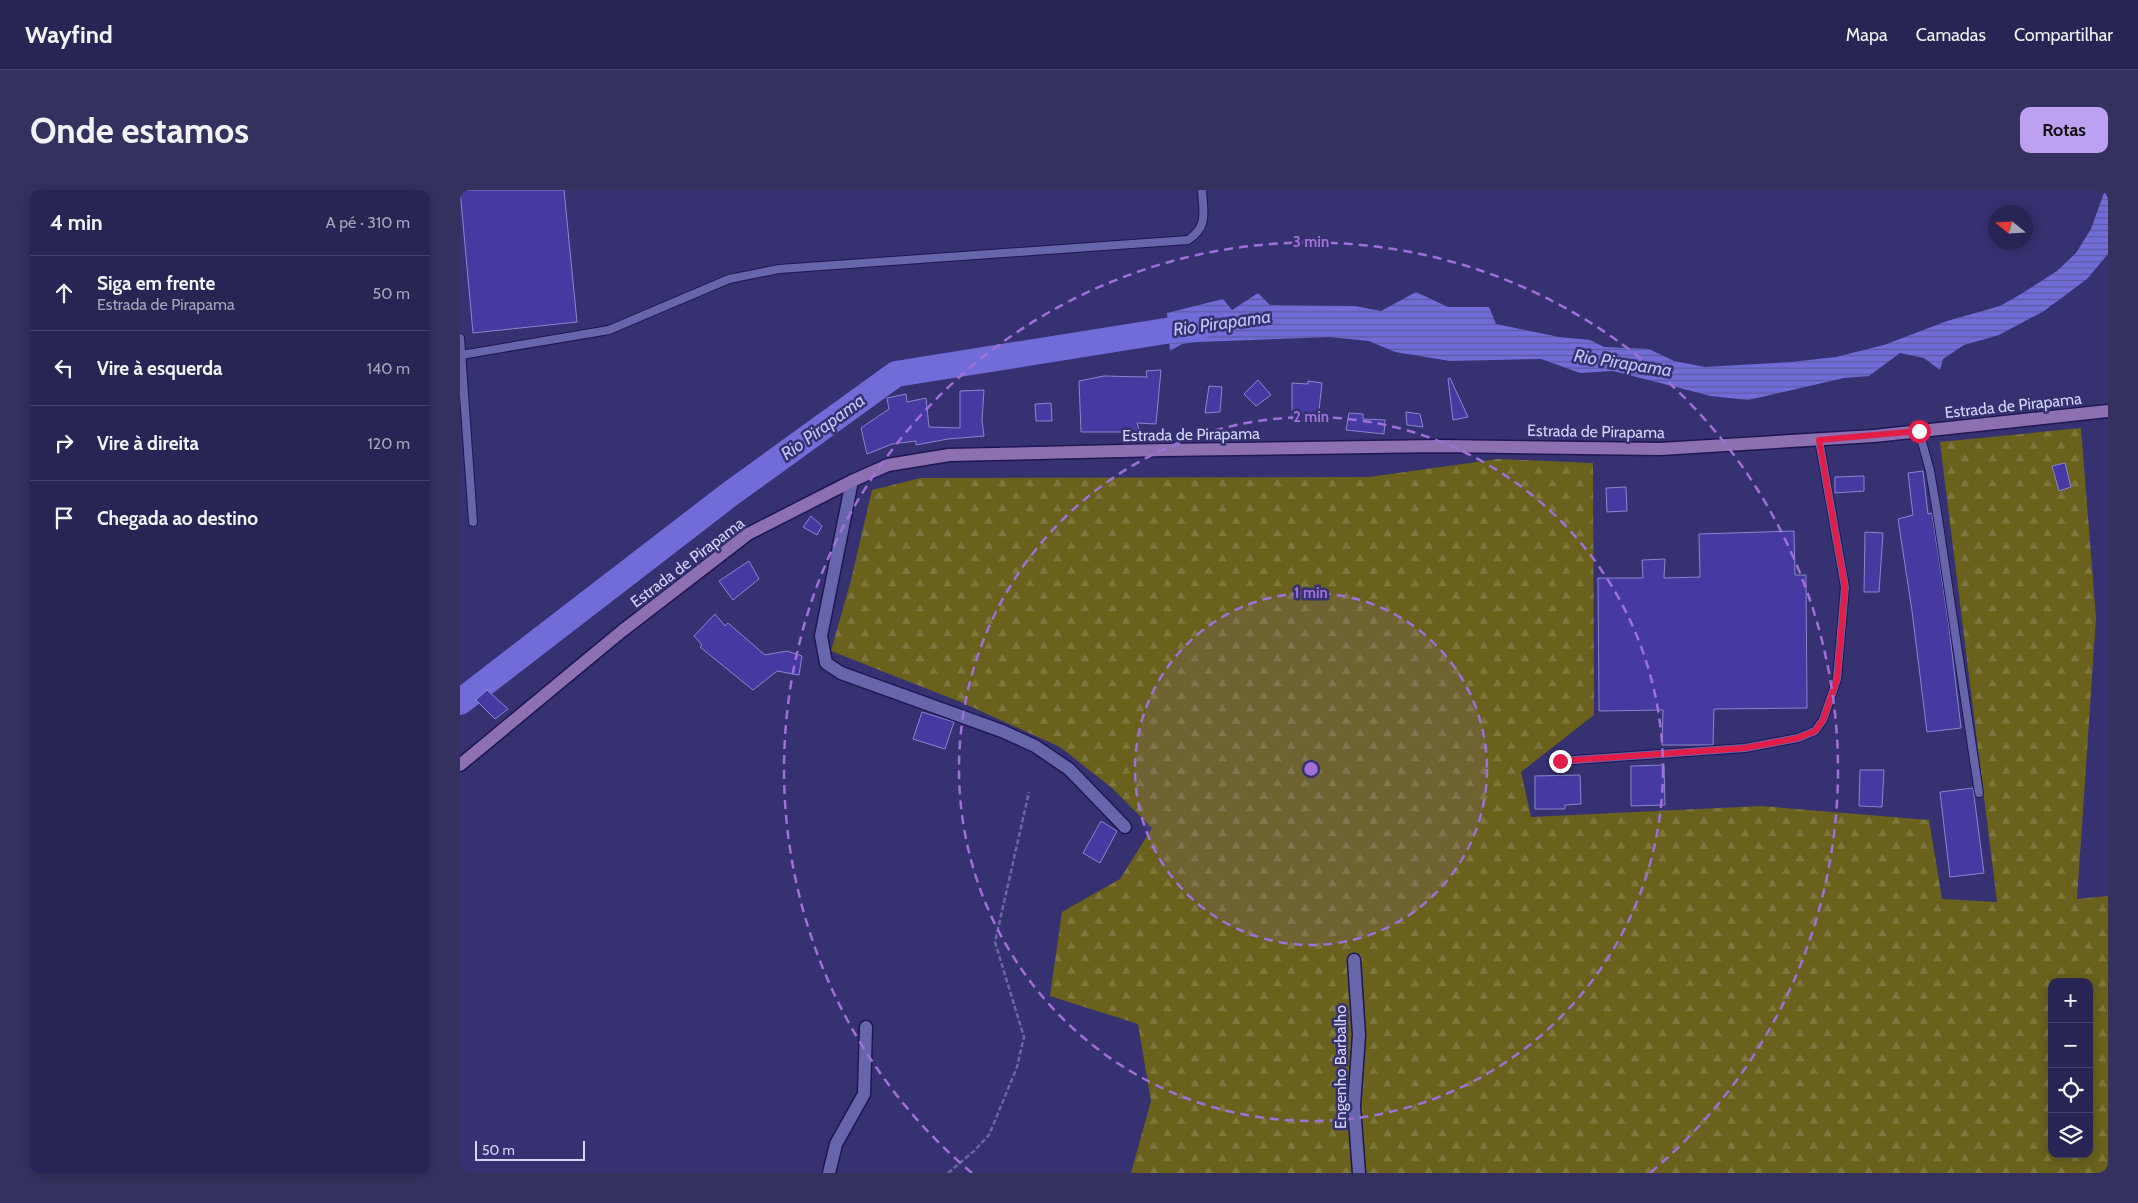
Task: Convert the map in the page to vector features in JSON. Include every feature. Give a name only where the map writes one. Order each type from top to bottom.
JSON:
[{"type":"main road","name":"Estrada de Pirapama","points":[[460,765],[622,631],[748,534],[852,481],[888,465],[949,456],[1440,446],[1660,449],[1819,440],[2108,411]]},
{"type":"street","points":[[852,481],[821,636],[826,663],[841,673],[1002,731],[1035,746],[1069,769],[1125,827]]},
{"type":"street","name":"Engenho Barbalho","points":[[1354,960],[1359,1035],[1354,1106],[1359,1173]]},
{"type":"street","points":[[829,1173],[836,1144],[864,1094],[866,1027]]},
{"type":"lane","points":[[461,354],[609,330],[729,279],[779,268],[1188,240],[1197,234],[1204,223],[1202,190]]},
{"type":"lane","points":[[460,338],[473,522]]},
{"type":"lane","points":[[1919,431],[1930,471],[1938,512],[1979,793]]},
{"type":"lane","points":[[1560,761],[1745,748],[1798,738],[1815,731],[1823,720],[1837,679],[1845,587],[1819,440]]},
{"type":"path","points":[[948,1173],[974,1151],[989,1135],[1017,1067],[1024,1037],[996,942],[1029,792]]},
{"type":"green space","points":[[2081,428],[2096,618],[2077,899],[2108,896],[2108,1173],[1131,1173],[1151,1101],[1138,1024],[1050,996],[1062,912],[1120,879],[1152,828],[1112,788],[1060,747],[963,703],[831,651],[851,580],[872,490],[921,478],[1369,477],[1498,459],[1593,463],[1594,715],[1521,772],[1531,817],[1761,806],[1929,820],[1942,899],[1997,902],[1940,442]]},
{"type":"water","points":[[2105,190],[2108,190],[2108,254],[2087,279],[2044,311],[1999,335],[1964,345],[1943,359],[1940,370],[1924,358],[1900,353],[1869,376],[1844,378],[1748,400],[1711,396],[1613,371],[1580,373],[1541,359],[1450,361],[1395,352],[1369,341],[1329,337],[1197,342],[1182,344],[1170,351],[1167,313],[1223,299],[1232,310],[1258,293],[1270,305],[1355,306],[1381,311],[1416,292],[1448,307],[1489,307],[1496,324],[1559,337],[1590,340],[1604,347],[1649,349],[1674,361],[1705,367],[1791,362],[1836,357],[1884,345],[1947,321],[2000,306],[2021,294],[2057,271],[2076,253],[2091,229]]},
{"type":"building","points":[[460,190],[564,190],[577,322],[473,333]]},
{"type":"building","points":[[1161,370],[1156,424],[1137,423],[1140,432],[1081,432],[1079,381],[1104,376],[1147,377],[1146,371]]},
{"type":"building","points":[[1450,378],[1468,417],[1453,420],[1448,379]]},
{"type":"building","points":[[1258,380],[1271,395],[1256,406],[1244,394]]},
{"type":"building","points":[[1308,381],[1322,383],[1318,419],[1292,421],[1292,383],[1308,384]]},
{"type":"building","points":[[1209,386],[1222,387],[1220,412],[1205,413]]},
{"type":"building","points":[[984,390],[982,420],[984,436],[948,439],[916,445],[916,441],[892,444],[867,454],[861,428],[889,409],[887,398],[906,394],[907,402],[926,398],[929,427],[960,428],[960,391]]},
{"type":"building","points":[[1051,403],[1052,421],[1036,421],[1035,404]]},
{"type":"building","points":[[1406,412],[1420,414],[1423,427],[1407,425]]},
{"type":"building","points":[[1349,413],[1363,414],[1363,419],[1385,420],[1384,434],[1346,430]]},
{"type":"building","points":[[2065,463],[2071,487],[2059,491],[2052,466]]},
{"type":"building","points":[[1923,471],[1928,514],[1932,513],[1949,627],[1961,728],[1927,732],[1898,519],[1913,515],[1908,473]]},
{"type":"building","points":[[1864,476],[1864,491],[1835,493],[1835,477]]},
{"type":"building","points":[[1626,487],[1627,511],[1607,512],[1606,488]]},
{"type":"building","points":[[811,516],[822,526],[817,535],[803,527]]},
{"type":"building","points":[[1794,531],[1795,575],[1806,575],[1807,708],[1714,709],[1713,745],[1662,745],[1663,710],[1599,711],[1598,578],[1643,578],[1642,560],[1665,559],[1664,578],[1700,577],[1699,534]]},
{"type":"building","points":[[1865,532],[1883,533],[1879,592],[1864,592]]},
{"type":"building","points":[[749,561],[759,579],[733,600],[719,581]]},
{"type":"building","points":[[715,614],[725,626],[728,623],[765,655],[787,651],[802,656],[799,675],[777,671],[753,690],[700,647],[702,645],[694,636]]},
{"type":"building","points":[[487,690],[508,709],[495,719],[476,700]]},
{"type":"building","points":[[922,712],[954,722],[945,749],[913,739]]},
{"type":"building","points":[[1664,765],[1665,805],[1631,806],[1631,766]]},
{"type":"building","points":[[1860,770],[1884,770],[1882,807],[1859,806]]},
{"type":"building","points":[[1580,775],[1581,804],[1565,805],[1565,809],[1535,809],[1535,776]]},
{"type":"building","points":[[1973,788],[1984,873],[1950,877],[1940,792]]},
{"type":"building","points":[[1101,821],[1117,831],[1100,863],[1083,853]]},
{"type":"waterway","name":"Rio Pirapama","points":[[460,702],[730,494],[896,374],[1203,325]]},
{"type":"route","points":[[1560,761],[1745,748],[1798,738],[1815,731],[1823,720],[1837,679],[1845,587],[1819,440],[1919,431]]}]
